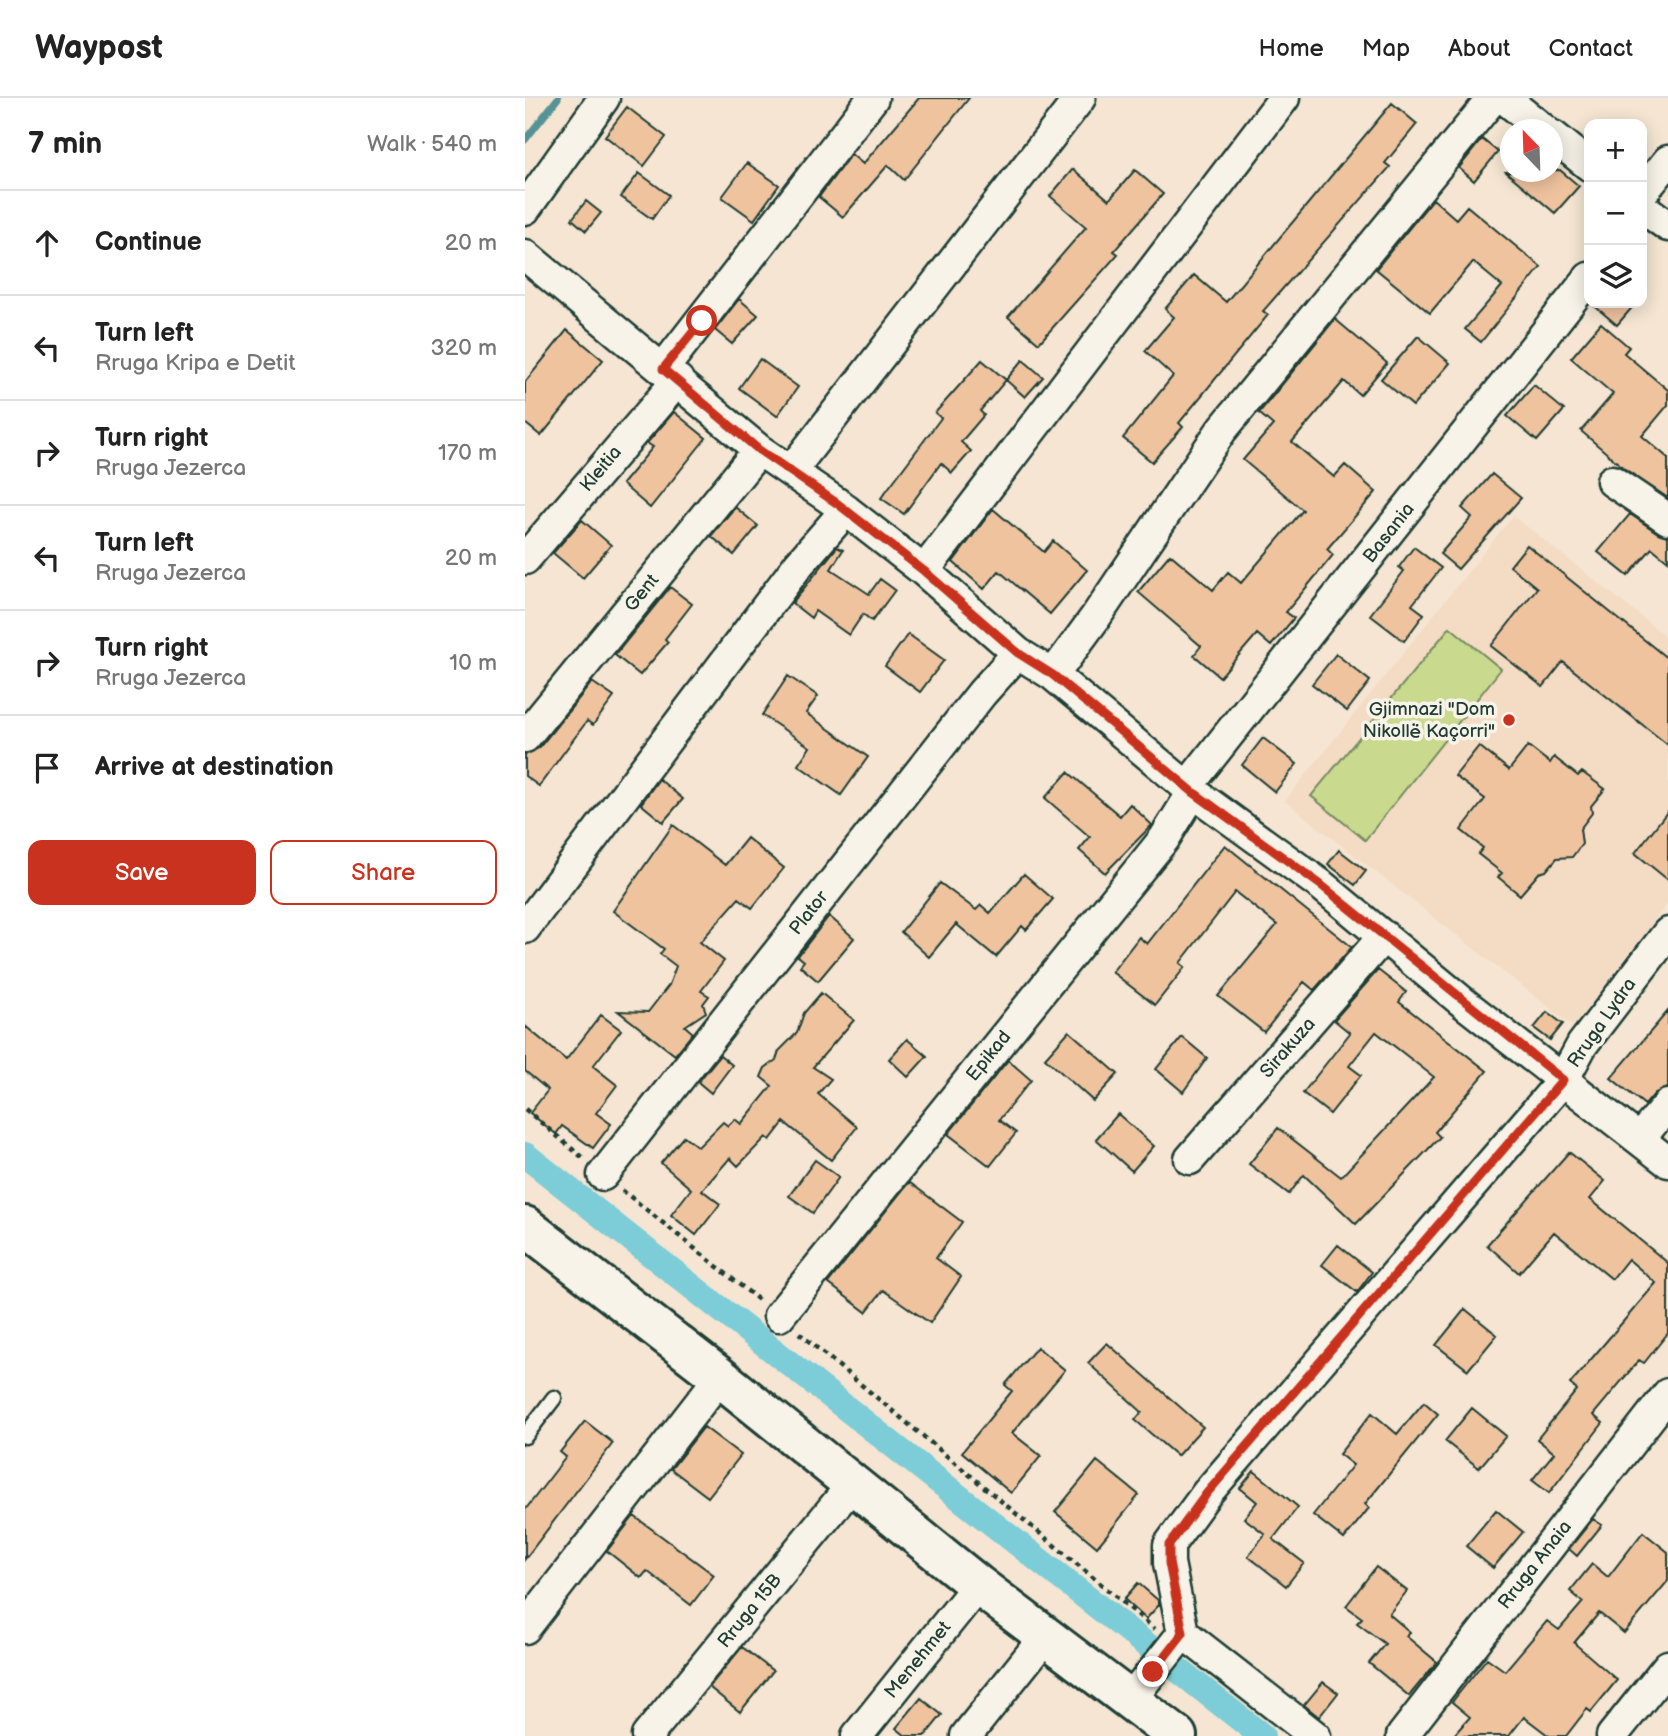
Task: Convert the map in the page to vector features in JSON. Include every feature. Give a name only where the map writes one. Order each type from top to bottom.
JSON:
[{"type":"street","points":[[525,209],[604,98]]},
{"type":"street","name":"Kleitia","points":[[525,559],[671,374],[873,98]]},
{"type":"street","points":[[791,471],[1080,98]]},
{"type":"street","points":[[924,571],[1284,98]]},
{"type":"street","points":[[1053,675],[1095,618],[1221,431],[1493,98]]},
{"type":"street","points":[[1504,98],[1530,119]]},
{"type":"street","points":[[1563,145],[1584,161]]},
{"type":"street","points":[[1647,197],[1668,161]]},
{"type":"street","points":[[1647,209],[1668,226]]},
{"type":"street","points":[[525,255],[759,450],[846,510],[924,571],[1018,653],[1053,675],[1190,790],[1321,885],[1668,1162]]},
{"type":"street","name":"Basania","points":[[1190,790],[1584,284]]},
{"type":"street","name":"Gent","points":[[525,737],[759,450]]},
{"type":"street","points":[[1612,481],[1668,519]]},
{"type":"street","points":[[525,928],[799,564],[846,510]]},
{"type":"street","name":"Plator","points":[[603,1175],[982,693],[1018,653]]},
{"type":"street","name":"Epikad","points":[[779,1316],[1164,839],[1190,790]]},
{"type":"street","name":"Rruga Lydra","points":[[1181,1632],[1169,1563],[1169,1545],[1207,1493],[1563,1080],[1582,1045],[1668,933]]},
{"type":"street","name":"Sirakuza","points":[[1190,1159],[1384,936]]},
{"type":"street","points":[[1640,1139],[1668,1105]]},
{"type":"street","points":[[525,1226],[720,1377],[852,1485],[1045,1636],[1142,1686],[1177,1736]]},
{"type":"street","points":[[525,1628],[720,1377]]},
{"type":"street","name":"Rruga Anaia","points":[[1402,1736],[1668,1394]]},
{"type":"street","name":"Rruga 15B","points":[[647,1736],[852,1485]]},
{"type":"street","name":"Menehmet","points":[[857,1736],[978,1585]]},
{"type":"street","points":[[1142,1686],[1181,1632],[1315,1736]]},
{"type":"street","points":[[965,1736],[1045,1636]]},
{"type":"street","points":[[1612,1736],[1668,1666]]},
{"type":"lane","points":[[525,1436],[554,1398]]},
{"type":"path","points":[[525,1110],[779,1316],[1153,1629],[1181,1632]]},
{"type":"shaded area","name":"Gjimnazi \"Dom Nikollë Kaçorri\"","points":[[1513,516],[1668,638],[1668,903],[1573,1026],[1285,801]]},
{"type":"green space","points":[[1450,627],[1501,669],[1365,840],[1311,796]]},
{"type":"building","points":[[919,98],[969,98],[904,180],[888,165],[843,217],[819,197],[851,154],[863,164]]},
{"type":"building","points":[[1392,103],[1417,124],[1385,163],[1390,167],[1263,311],[1268,315],[1179,423],[1183,427],[1152,462],[1123,438],[1173,376],[1145,351],[1174,317],[1165,309],[1194,275],[1226,302]]},
{"type":"building","points":[[627,107],[666,137],[644,166],[605,136]]},
{"type":"building","points":[[1482,139],[1498,152],[1474,181],[1459,168]]},
{"type":"building","points":[[747,163],[779,185],[754,220],[722,197]]},
{"type":"building","points":[[1073,169],[1109,200],[1135,170],[1163,194],[1114,251],[1118,254],[1039,343],[1008,317],[1086,227],[1050,196]]},
{"type":"building","points":[[639,173],[669,195],[652,219],[621,197]]},
{"type":"building","points":[[1563,173],[1579,186],[1555,213],[1518,182],[1563,182]]},
{"type":"building","points":[[1433,199],[1456,219],[1467,206],[1541,267],[1481,342],[1465,329],[1502,286],[1473,262],[1430,313],[1376,269]]},
{"type":"building","points":[[586,201],[601,213],[586,231],[572,219]]},
{"type":"building","points":[[739,299],[758,315],[732,344],[715,330]]},
{"type":"building","points":[[1597,308],[1632,308],[1617,325]]},
{"type":"building","points":[[1335,319],[1387,363],[1360,395],[1344,381],[1292,442],[1334,477],[1345,465],[1376,492],[1327,549],[1333,555],[1286,612],[1294,618],[1271,646],[1257,634],[1220,677],[1194,655],[1201,646],[1138,592],[1170,554],[1213,590],[1228,572],[1241,583],[1303,510],[1243,460],[1273,425],[1259,413]]},
{"type":"building","points":[[1601,323],[1629,347],[1624,353],[1668,390],[1668,405],[1642,436],[1668,458],[1668,498],[1625,469],[1581,431],[1613,394],[1571,358]]},
{"type":"building","points":[[567,330],[603,360],[541,436],[525,423],[525,382]]},
{"type":"building","points":[[1418,336],[1450,363],[1413,406],[1381,379]]},
{"type":"building","points":[[760,359],[798,387],[777,416],[739,388]]},
{"type":"building","points":[[982,360],[1006,380],[980,411],[984,415],[961,442],[971,451],[952,473],[941,463],[904,514],[881,498],[941,418],[935,413]]},
{"type":"building","points":[[1023,360],[1043,377],[1025,397],[1006,380]]},
{"type":"building","points":[[1534,385],[1564,410],[1537,441],[1507,416]]},
{"type":"building","points":[[674,412],[706,438],[650,508],[622,484],[653,447],[647,443]]},
{"type":"building","points":[[1492,474],[1521,498],[1458,569],[1440,554],[1472,517],[1462,508]]},
{"type":"building","points":[[735,507],[758,526],[734,555],[711,536]]},
{"type":"building","points":[[993,509],[1044,552],[1053,541],[1087,570],[1050,614],[999,571],[984,589],[953,562]]},
{"type":"building","points":[[1630,514],[1658,533],[1668,536],[1668,561],[1652,548],[1628,576],[1598,552]]},
{"type":"building","points":[[582,520],[611,545],[583,578],[553,553]]},
{"type":"building","points":[[1527,545],[1668,659],[1668,745],[1563,662],[1543,687],[1491,646],[1537,588],[1510,566]]},
{"type":"building","points":[[837,547],[843,550],[831,569],[869,594],[880,579],[895,590],[872,621],[863,614],[849,635],[815,611],[811,618],[792,603]]},
{"type":"building","points":[[1414,547],[1441,568],[1412,605],[1424,614],[1404,641],[1370,615],[1404,571],[1399,567]]},
{"type":"building","points":[[670,587],[692,604],[665,639],[668,642],[640,675],[615,655]]},
{"type":"building","points":[[908,634],[944,660],[920,692],[885,666]]},
{"type":"building","points":[[1336,654],[1370,681],[1347,711],[1312,684]]},
{"type":"building","points":[[788,676],[818,696],[806,713],[868,757],[841,795],[798,765],[810,747],[762,715]]},
{"type":"building","points":[[592,682],[614,697],[593,725],[587,721],[539,786],[525,776],[525,754],[539,748]]},
{"type":"building","points":[[1263,738],[1297,764],[1275,792],[1242,765]]},
{"type":"building","points":[[1479,746],[1509,770],[1528,746],[1550,763],[1554,757],[1578,776],[1582,772],[1605,789],[1591,806],[1592,813],[1580,829],[1582,844],[1572,857],[1557,858],[1546,871],[1539,873],[1520,895],[1498,877],[1502,873],[1478,854],[1483,848],[1461,830],[1485,799],[1455,776]]},
{"type":"building","points":[[1068,772],[1120,816],[1130,804],[1152,825],[1105,873],[1079,850],[1090,837],[1045,798]]},
{"type":"building","points":[[659,779],[683,799],[663,822],[641,804]]},
{"type":"building","points":[[1668,811],[1668,880],[1635,853]]},
{"type":"building","points":[[673,825],[725,865],[747,838],[784,868],[752,908],[739,898],[700,942],[724,961],[701,991],[709,996],[703,1004],[706,1012],[685,1026],[693,1033],[675,1055],[618,1011],[648,1012],[669,985],[676,966],[660,954],[664,949],[613,911]]},
{"type":"building","points":[[1225,845],[1352,947],[1314,990],[1304,982],[1264,1032],[1218,996],[1277,925],[1235,892],[1180,963],[1185,967],[1155,1005],[1112,972],[1139,937],[1147,944]]},
{"type":"building","points":[[1339,850],[1366,871],[1355,885],[1328,864]]},
{"type":"building","points":[[1024,874],[1053,899],[1026,930],[1022,926],[996,957],[956,924],[929,957],[901,932],[940,883],[976,910],[981,905],[990,913]]},
{"type":"building","points":[[829,916],[854,938],[818,981],[800,966],[804,961],[798,956]]},
{"type":"building","points":[[1378,970],[1406,992],[1399,1002],[1487,1071],[1435,1132],[1440,1137],[1356,1224],[1304,1175],[1289,1194],[1249,1164],[1278,1128],[1341,1177],[1434,1077],[1376,1032],[1349,1066],[1361,1075],[1330,1114],[1303,1093],[1350,1033],[1334,1020]]},
{"type":"building","points":[[821,993],[854,1020],[813,1067],[831,1079],[818,1094],[857,1127],[831,1160],[784,1122],[770,1140],[766,1137],[738,1166],[730,1158],[702,1190],[720,1204],[696,1235],[671,1215],[691,1189],[661,1163],[684,1136],[698,1147],[723,1122],[728,1126],[735,1119],[741,1124],[772,1086],[761,1077],[765,1068],[776,1060],[779,1051],[797,1033],[804,1013]]},
{"type":"building","points":[[1668,1011],[1668,1088],[1655,1093],[1645,1105],[1611,1078]]},
{"type":"building","points":[[1547,1012],[1563,1024],[1550,1040],[1534,1028]]},
{"type":"building","points":[[601,1015],[621,1030],[593,1066],[617,1085],[596,1113],[611,1124],[593,1148],[562,1126],[556,1134],[530,1113],[548,1090],[525,1071],[525,1026],[566,1060]]},
{"type":"building","points":[[1069,1031],[1118,1074],[1093,1101],[1045,1058]]},
{"type":"building","points":[[1182,1037],[1207,1058],[1183,1092],[1156,1069]]},
{"type":"building","points":[[907,1039],[927,1056],[908,1077],[889,1059]]},
{"type":"building","points":[[720,1055],[732,1065],[711,1093],[698,1082]]},
{"type":"building","points":[[1008,1060],[1031,1080],[999,1120],[1016,1133],[990,1166],[948,1134]]},
{"type":"building","points":[[1118,1114],[1154,1146],[1132,1171],[1096,1139]]},
{"type":"building","points":[[1569,1152],[1605,1181],[1590,1199],[1668,1263],[1668,1333],[1644,1363],[1639,1360],[1593,1415],[1603,1423],[1549,1493],[1532,1480],[1554,1453],[1537,1439],[1577,1390],[1570,1384],[1656,1283],[1628,1259],[1612,1279],[1554,1232],[1519,1273],[1487,1245]]},
{"type":"building","points":[[815,1160],[839,1177],[813,1213],[789,1196]]},
{"type":"building","points":[[909,1182],[962,1222],[936,1258],[961,1277],[930,1323],[883,1290],[866,1312],[828,1283]]},
{"type":"building","points":[[1338,1245],[1372,1272],[1357,1292],[1322,1265]]},
{"type":"building","points":[[1465,1309],[1497,1335],[1468,1370],[1436,1345]]},
{"type":"building","points":[[1107,1343],[1203,1427],[1177,1456],[1135,1420],[1142,1412],[1088,1363]]},
{"type":"building","points":[[1037,1347],[1065,1370],[1012,1433],[1041,1456],[1011,1493],[962,1452],[1012,1391],[1005,1385]]},
{"type":"building","points":[[1424,1402],[1438,1414],[1365,1504],[1369,1508],[1344,1539],[1313,1515],[1353,1465],[1339,1454],[1372,1413],[1397,1434]]},
{"type":"building","points":[[1472,1408],[1506,1436],[1479,1468],[1445,1441]]},
{"type":"building","points":[[585,1421],[613,1443],[525,1559],[525,1510],[566,1457],[560,1452]]},
{"type":"building","points":[[704,1427],[741,1455],[708,1497],[671,1469]]},
{"type":"building","points":[[1097,1461],[1139,1495],[1097,1547],[1055,1512]]},
{"type":"building","points":[[1254,1471],[1298,1507],[1273,1539],[1304,1563],[1286,1586],[1248,1556],[1265,1534],[1244,1518],[1257,1502],[1240,1488]]},
{"type":"building","points":[[1496,1510],[1523,1532],[1493,1568],[1466,1546]]},
{"type":"building","points":[[634,1516],[714,1575],[691,1605],[647,1571],[641,1578],[607,1551]]},
{"type":"building","points":[[1593,1519],[1602,1525],[1577,1556],[1569,1549]]},
{"type":"building","points":[[1643,1532],[1668,1552],[1668,1581],[1624,1633],[1599,1613],[1574,1643],[1617,1680],[1591,1712],[1587,1709],[1566,1736],[1549,1736],[1524,1717],[1509,1736],[1453,1736],[1470,1717],[1452,1702],[1487,1658],[1505,1671],[1547,1621],[1559,1630],[1583,1602],[1570,1591],[1592,1564],[1608,1577]]},
{"type":"building","points":[[1376,1567],[1407,1591],[1389,1614],[1410,1632],[1406,1636],[1437,1662],[1409,1696],[1369,1663],[1385,1644],[1357,1623],[1362,1618],[1346,1606]]},
{"type":"building","points":[[1138,1583],[1159,1601],[1159,1605],[1146,1619],[1124,1599]]},
{"type":"building","points":[[742,1647],[773,1671],[740,1712],[709,1687]]},
{"type":"building","points":[[1323,1682],[1338,1693],[1319,1717],[1304,1705]]},
{"type":"building","points":[[921,1698],[942,1715],[925,1736],[906,1736],[896,1728]]},
{"type":"waterway","points":[[525,140],[558,98]]},
{"type":"waterway","points":[[525,1155],[1262,1736]]},
{"type":"place","name":"Gjimnazi \"Dom Nikollë Kaçorri\"","points":[[1509,720]]},
{"type":"route","points":[[702,321],[663,369],[759,450],[838,504],[924,571],[1018,653],[1053,675],[1193,792],[1321,885],[1465,1004],[1563,1080],[1207,1493],[1169,1545],[1169,1563],[1183,1621],[1183,1633],[1153,1672]]}]
